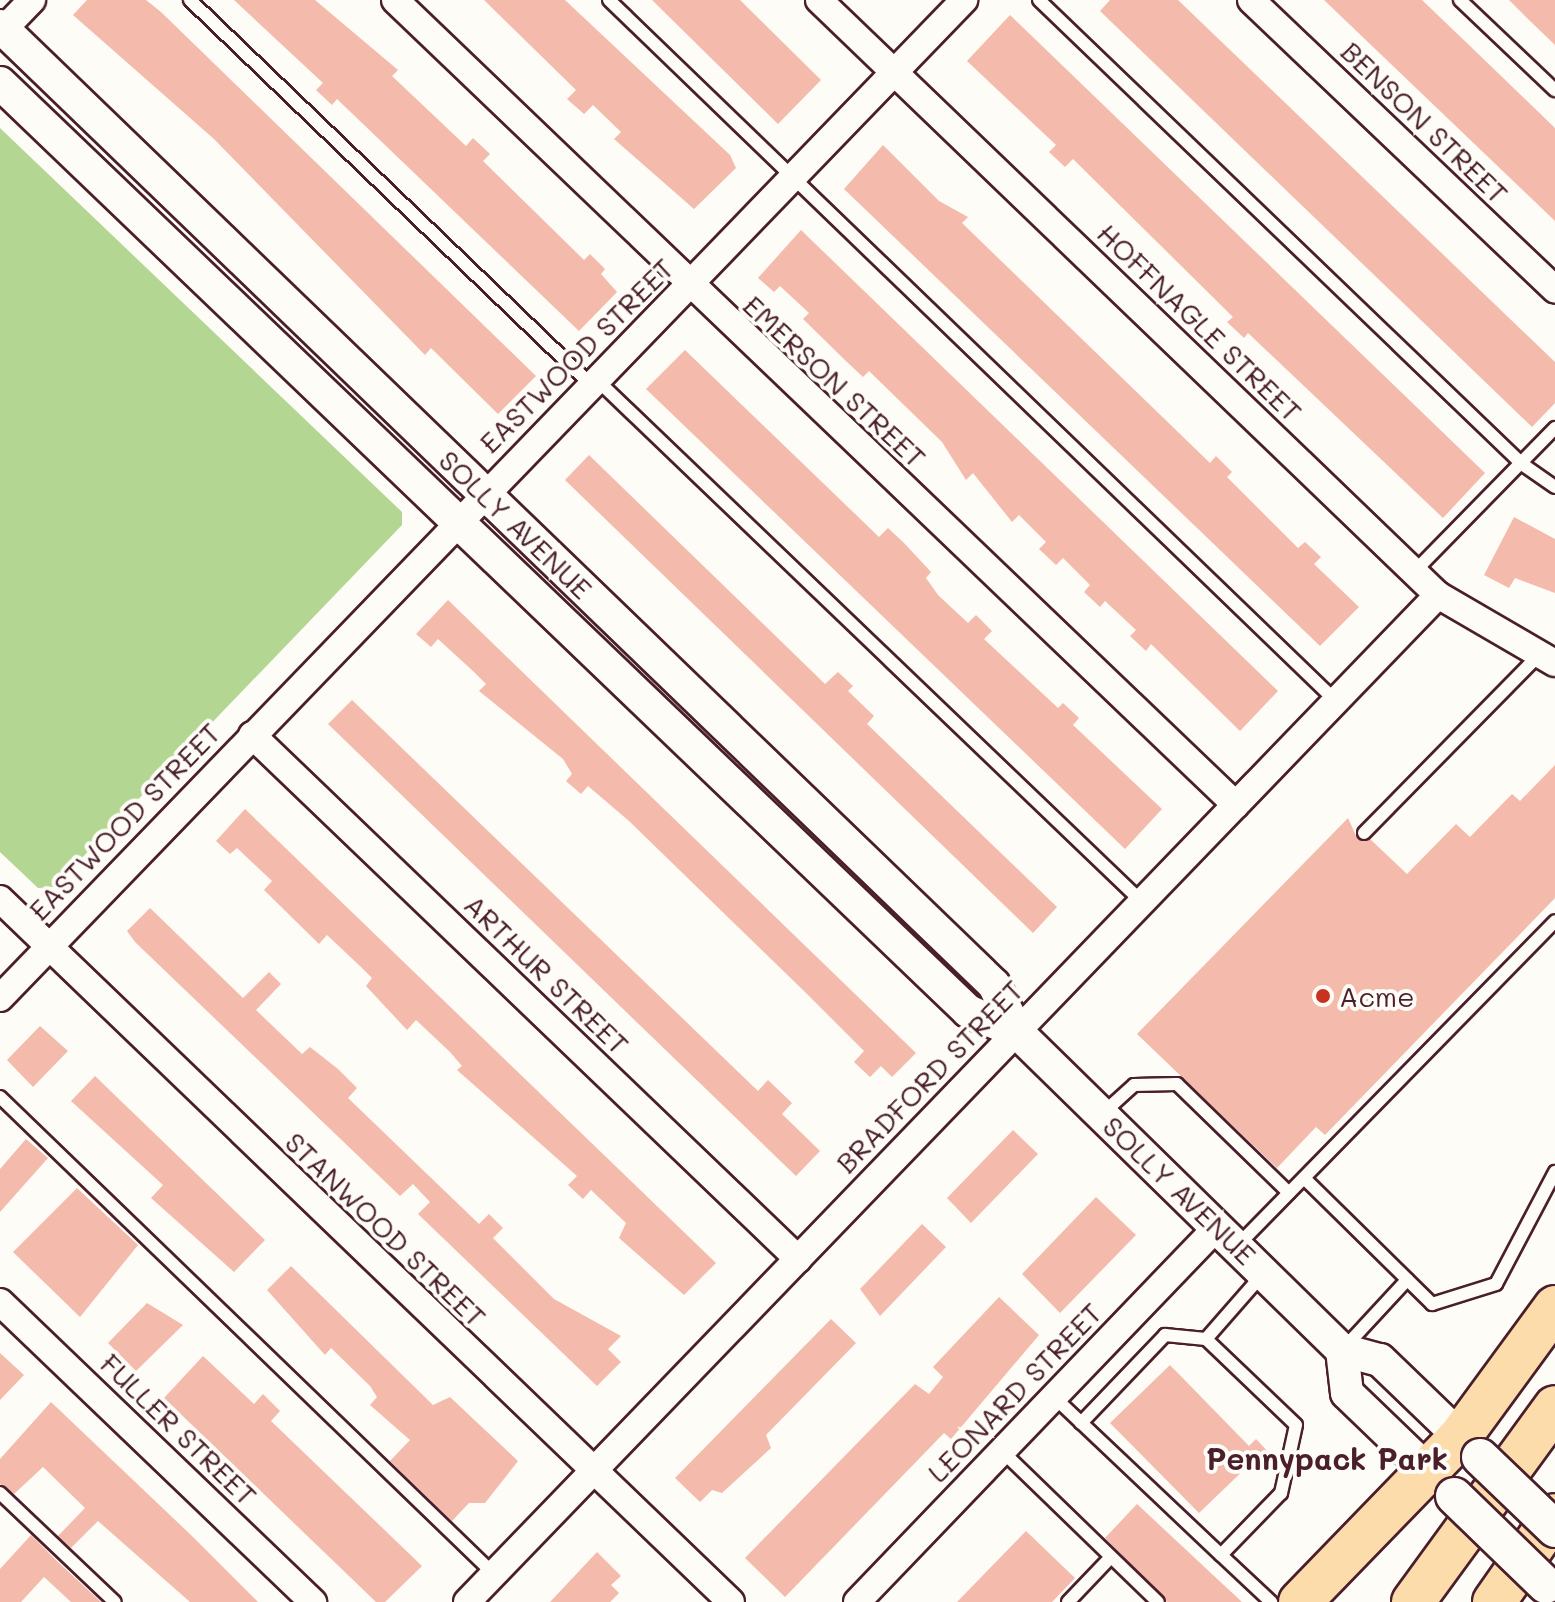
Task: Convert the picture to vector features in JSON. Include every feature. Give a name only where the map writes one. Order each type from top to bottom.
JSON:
[{"type":"highway","points":[[1300,1602],[1441,1484],[1470,1447],[1555,1307]]},
{"type":"highway","points":[[1413,1602],[1555,1407]]},
{"type":"highway","points":[[1494,1602],[1555,1515]]},
{"type":"main road","points":[[1470,1447],[1555,1529]]},
{"type":"main road","points":[[1441,1484],[1546,1585]]},
{"type":"street","points":[[1,29],[32,0]]},
{"type":"street","name":"EMERSON STREET","points":[[395,0],[689,287],[1236,805]]},
{"type":"street","name":"HOFFNAGLE STREET","points":[[819,0],[1438,595],[1547,659]]},
{"type":"street","name":"EASTWOOD STREET","points":[[0,998],[592,381],[689,287],[964,0]]},
{"type":"street","name":"BENSON STREET","points":[[1251,0],[1555,290]]},
{"type":"street","name":"SOLLY AVENUE","points":[[1,29],[994,985],[1017,1032],[1342,1350],[1380,1360],[1470,1447]]},
{"type":"street","name":"SOLLY AVENUE","points":[[0,83],[968,1011],[1017,1032]]},
{"type":"street","name":"BRADFORD STREET","points":[[467,1602],[1438,595]]},
{"type":"street","name":"ARTHUR STREET","points":[[252,735],[798,1259]]},
{"type":"street","name":"STANWOOD STREET","points":[[0,899],[731,1602]]},
{"type":"street","name":"LEONARD STREET","points":[[857,1602],[1054,1397],[1228,1236]]},
{"type":"street","name":"FULLER STREET","points":[[0,1302],[313,1602]]},
{"type":"street","points":[[1342,1350],[1347,1393],[1441,1484]]},
{"type":"lane","points":[[190,0],[1142,902]]},
{"type":"lane","points":[[609,0],[1336,701]]},
{"type":"lane","points":[[1039,0],[1522,464],[1555,487]]},
{"type":"lane","points":[[1460,0],[1555,90]]},
{"type":"lane","points":[[1414,572],[1555,428]]},
{"type":"lane","points":[[1364,833],[1547,659]]},
{"type":"lane","points":[[1228,1236],[1289,1193],[1555,921]]},
{"type":"lane","points":[[1102,1114],[1134,1085],[1177,1084],[1289,1193]]},
{"type":"lane","points":[[0,1097],[494,1574]]},
{"type":"lane","points":[[1304,1178],[1432,1304],[1496,1284],[1555,1172]]},
{"type":"lane","points":[[1206,1339],[1264,1273]]},
{"type":"lane","points":[[1342,1350],[1407,1280]]},
{"type":"lane","points":[[1081,1423],[1165,1335],[1206,1339],[1296,1425],[1281,1493],[1221,1555]]},
{"type":"lane","points":[[1054,1397],[1271,1602]]},
{"type":"lane","points":[[1002,1451],[1158,1602]]},
{"type":"lane","points":[[0,1493],[115,1602]]},
{"type":"lane","points":[[1068,1602],[1111,1557]]},
{"type":"green space","points":[[0,128],[402,512],[402,525],[54,887],[38,888],[0,852]]},
{"type":"building","points":[[87,0],[146,0],[161,12],[536,376],[498,414],[431,348],[425,355],[214,139],[73,15]]},
{"type":"building","points":[[234,0],[315,0],[398,70],[392,76],[466,146],[473,138],[490,154],[483,161],[584,260],[590,254],[605,269],[601,274],[617,292],[579,331],[337,99],[332,105],[316,90],[323,83]]},
{"type":"building","points":[[484,0],[565,0],[730,155],[736,168],[694,209],[614,139],[621,132],[593,105],[584,114],[567,99],[576,90]]},
{"type":"building","points":[[652,0],[740,0],[821,80],[778,124]]},
{"type":"building","points":[[1110,0],[1178,0],[1555,362],[1555,403],[1532,427],[1100,11]]},
{"type":"building","points":[[1324,0],[1422,0],[1555,128],[1555,221]]},
{"type":"building","points":[[1509,0],[1555,0],[1555,45],[1529,20]]},
{"type":"building","points":[[1010,15],[1485,473],[1443,518],[1248,333],[1244,338],[1227,322],[1233,317],[1073,159],[1065,167],[1049,152],[1056,145],[967,61]]},
{"type":"building","points":[[883,145],[939,201],[968,217],[962,223],[1210,463],[1216,456],[1232,472],[1227,477],[1298,548],[1305,542],[1321,557],[1314,564],[1359,607],[1320,646],[844,189]]},
{"type":"building","points":[[801,230],[1278,691],[1240,731],[1151,644],[1146,651],[1130,636],[1136,630],[1105,601],[1100,607],[1084,592],[1090,585],[1063,558],[1056,565],[1039,549],[1046,542],[1019,515],[1012,522],[973,473],[966,480],[942,442],[869,371],[863,377],[847,362],[803,319],[809,313],[780,286],[774,292],[758,278]]},
{"type":"building","points":[[685,350],[879,537],[888,528],[904,543],[931,572],[926,578],[938,595],[968,623],[976,615],[992,631],[984,639],[1058,708],[1063,703],[1079,718],[1073,725],[1162,809],[1125,849],[646,389]]},
{"type":"building","points":[[589,455],[825,684],[838,672],[853,686],[848,691],[874,716],[867,724],[1057,907],[1033,933],[565,480]]},
{"type":"building","points":[[1514,517],[1555,539],[1555,593],[1515,578],[1509,588],[1484,575]]},
{"type":"building","points":[[448,600],[916,1053],[892,1077],[881,1066],[870,1077],[854,1062],[864,1051],[804,991],[629,821],[588,786],[581,794],[566,781],[572,774],[563,759],[479,691],[486,684],[474,672],[438,639],[431,647],[416,634]]},
{"type":"building","points":[[352,700],[758,1091],[768,1080],[792,1103],[782,1114],[820,1151],[796,1176],[328,724]]},
{"type":"building","points":[[1555,765],[1555,898],[1325,1135],[1316,1127],[1277,1168],[1137,1034],[1348,818],[1358,840],[1370,839],[1407,874],[1456,824],[1470,837],[1512,794],[1520,801]]},
{"type":"building","points":[[245,809],[716,1263],[684,1295],[619,1238],[626,1223],[591,1190],[583,1199],[568,1185],[577,1176],[457,1070],[462,1066],[450,1052],[416,1020],[407,1030],[366,986],[372,978],[361,967],[327,935],[319,944],[264,890],[272,881],[237,848],[230,854],[216,841]]},
{"type":"building","points":[[150,908],[243,998],[269,972],[281,984],[256,1010],[302,1054],[310,1047],[338,1069],[357,1088],[348,1098],[479,1224],[489,1214],[503,1228],[493,1238],[554,1299],[621,1336],[608,1349],[621,1362],[597,1386],[418,1214],[430,1202],[413,1184],[400,1196],[135,942],[127,931]]},
{"type":"building","points":[[40,1026],[68,1051],[33,1087],[7,1060]]},
{"type":"building","points":[[95,1076],[265,1240],[234,1272],[151,1198],[163,1185],[71,1101]]},
{"type":"building","points":[[1013,1130],[1038,1154],[971,1223],[947,1198]]},
{"type":"building","points":[[26,1139],[48,1158],[0,1212],[0,1169]]},
{"type":"building","points":[[77,1188],[138,1245],[80,1317],[13,1252]]},
{"type":"building","points":[[1096,1197],[1136,1235],[1060,1313],[1022,1274]]},
{"type":"building","points":[[922,1224],[946,1247],[880,1316],[860,1289]]},
{"type":"building","points":[[291,1266],[433,1405],[450,1397],[518,1461],[485,1503],[469,1503],[452,1521],[390,1461],[410,1440],[370,1405],[377,1397],[370,1386],[331,1348],[325,1355],[267,1290]]},
{"type":"building","points":[[999,1297],[1039,1335],[951,1439],[944,1433],[785,1597],[745,1558],[915,1384],[929,1394],[943,1377],[933,1367]]},
{"type":"building","points":[[147,1303],[183,1325],[136,1371],[108,1343]]},
{"type":"building","points":[[831,1319],[856,1343],[766,1435],[771,1448],[722,1493],[712,1490],[700,1502],[675,1478]]},
{"type":"building","points":[[0,1353],[24,1375],[0,1400]]},
{"type":"building","points":[[203,1356],[254,1404],[263,1394],[280,1411],[271,1421],[422,1566],[385,1602],[376,1602],[164,1398]]},
{"type":"building","points":[[1170,1365],[1249,1446],[1256,1439],[1271,1455],[1255,1470],[1250,1464],[1199,1513],[1110,1423]]},
{"type":"building","points":[[51,1402],[258,1602],[190,1602],[98,1521],[71,1548],[58,1536],[85,1508],[43,1467],[14,1494],[0,1484],[0,1459]]},
{"type":"building","points":[[1137,1504],[1242,1602],[1167,1602],[1105,1538]]},
{"type":"building","points":[[1026,1531],[1075,1578],[1052,1602],[957,1602]]},
{"type":"building","points":[[31,1535],[101,1602],[71,1602],[44,1577],[21,1602],[0,1602],[0,1569]]},
{"type":"building","points":[[597,1552],[621,1576],[611,1585],[619,1593],[610,1602],[550,1602]]},
{"type":"place","name":"Acme","points":[[1323,996]]},
{"type":"district","name":"Pennypack Park","points":[[1327,1458]]}]
